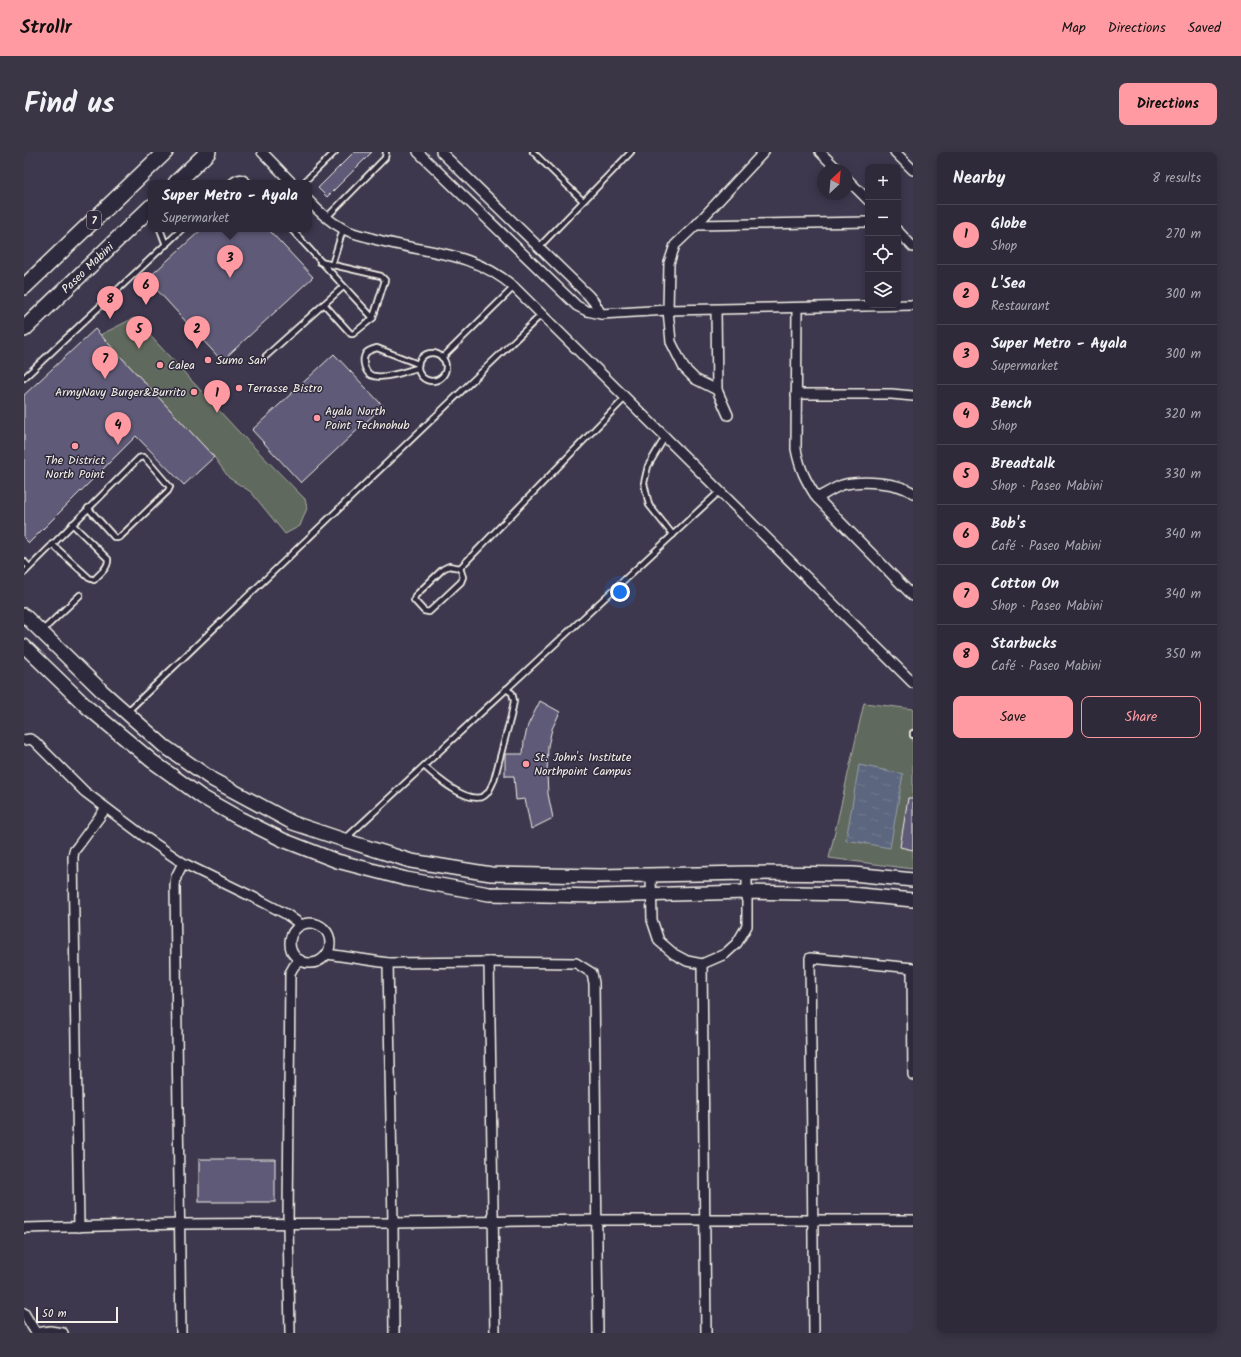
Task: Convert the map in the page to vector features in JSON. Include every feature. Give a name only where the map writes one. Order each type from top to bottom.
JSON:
[{"type":"main road","name":"7","points":[[24,287],[165,152]]},
{"type":"main road","points":[[181,180],[208,152]]},
{"type":"main road","name":"Paseo Mabini","points":[[24,329],[148,210]]},
{"type":"street","points":[[262,152],[289,180]]},
{"type":"street","points":[[418,152],[577,306],[587,311],[601,314],[668,310],[913,305]]},
{"type":"street","points":[[441,152],[570,277],[591,299],[601,314]]},
{"type":"street","points":[[716,390],[695,378],[684,368],[671,342],[668,310],[669,263],[676,245],[764,152]]},
{"type":"street","points":[[820,152],[832,164]]},
{"type":"street","points":[[895,152],[913,170]]},
{"type":"street","points":[[853,185],[865,197]]},
{"type":"street","points":[[312,204],[325,218],[343,229],[380,241],[441,253],[471,261],[501,276],[514,287],[913,683]]},
{"type":"street","points":[[490,222],[501,211]]},
{"type":"street","points":[[696,225],[865,222]]},
{"type":"street","points":[[901,234],[913,247]]},
{"type":"street","points":[[559,288],[570,277]]},
{"type":"street","points":[[797,308],[796,450],[799,466],[806,482],[817,498],[913,596]]},
{"type":"street","points":[[716,310],[716,390],[728,415]]},
{"type":"street","points":[[796,394],[891,394],[913,396]]},
{"type":"street","points":[[817,498],[842,485],[851,483],[872,483],[898,486],[913,493]]},
{"type":"street","points":[[24,614],[102,691],[164,746],[213,780],[293,823],[411,861],[491,874],[651,876],[747,873],[853,874],[913,880]]},
{"type":"street","points":[[24,646],[87,707],[152,761],[202,797],[283,840],[337,861],[438,886],[489,894],[599,896],[747,892],[850,894],[913,900]]},
{"type":"street","points":[[87,707],[102,691]]},
{"type":"street","points":[[24,740],[30,738],[34,741],[85,792],[145,837],[183,863],[275,908],[300,924]]},
{"type":"street","points":[[79,1227],[73,857],[74,851],[106,808]]},
{"type":"street","points":[[181,1333],[175,885],[176,877],[183,863]]},
{"type":"street","points":[[438,886],[441,867]]},
{"type":"street","points":[[651,876],[652,920],[659,941],[674,954],[687,961],[702,964],[725,954],[737,942],[747,926],[747,873]]},
{"type":"street","points":[[306,922],[312,922],[323,928],[330,940],[330,948],[327,954],[320,961],[311,963],[300,960],[291,950],[290,945],[296,926],[306,922]]},
{"type":"street","points":[[327,954],[388,963],[576,963],[592,973],[594,983],[598,1333]]},
{"type":"street","points":[[814,1333],[814,1219],[810,958],[913,968],[913,1075]]},
{"type":"street","points":[[290,1333],[288,1224],[290,973],[300,960]]},
{"type":"street","points":[[488,962],[495,1333]]},
{"type":"street","points":[[388,963],[394,1333]]},
{"type":"street","points":[[702,964],[706,1220],[706,1333]]},
{"type":"street","points":[[24,1228],[180,1224],[596,1220],[913,1220]]},
{"type":"street","points":[[24,1313],[36,1333],[50,1331],[63,1333]]},
{"type":"lane","points":[[306,180],[335,152]]},
{"type":"lane","points":[[325,218],[385,158],[386,152]]},
{"type":"lane","points":[[533,152],[583,201]]},
{"type":"lane","points":[[538,247],[631,152]]},
{"type":"lane","points":[[233,180],[240,177],[247,180]]},
{"type":"lane","points":[[332,265],[343,229]]},
{"type":"lane","points":[[161,232],[166,245]]},
{"type":"lane","points":[[24,378],[179,232]]},
{"type":"lane","points":[[293,232],[373,318]]},
{"type":"lane","points":[[320,262],[384,277],[385,280],[373,318],[352,334],[324,304]]},
{"type":"lane","points":[[266,356],[343,287]]},
{"type":"lane","points":[[442,358],[514,287]]},
{"type":"lane","points":[[127,712],[541,315]]},
{"type":"lane","points":[[377,348],[418,366],[398,374],[374,376],[370,375],[364,367],[364,360],[366,354],[371,349],[377,348]]},
{"type":"lane","points":[[429,353],[438,355],[442,358],[445,371],[443,375],[436,380],[427,381],[420,375],[418,366],[421,358],[429,353]]},
{"type":"lane","points":[[460,568],[626,398]]},
{"type":"lane","points":[[665,437],[648,466],[644,483],[649,505],[673,535]]},
{"type":"lane","points":[[24,573],[88,508],[140,458],[146,459],[170,487],[168,491],[120,537],[114,537],[88,508]]},
{"type":"lane","points":[[344,840],[720,491]]},
{"type":"lane","points":[[52,544],[89,578],[94,580],[106,567],[108,559],[72,524]]},
{"type":"lane","points":[[24,561],[30,567]]},
{"type":"lane","points":[[449,566],[460,568],[463,577],[461,582],[429,612],[424,611],[414,600],[415,596],[443,569],[449,566]]},
{"type":"lane","points":[[42,632],[80,595]]},
{"type":"lane","points":[[424,766],[437,778],[452,788],[472,798],[484,796],[490,789],[494,780],[511,716],[514,701],[512,693],[506,690]]},
{"type":"green space","points":[[134,318],[237,430],[305,499],[307,508],[300,526],[285,534],[251,492],[229,478],[214,457],[100,335]]},
{"type":"green space","points":[[864,703],[913,709],[913,869],[829,858]]},
{"type":"water","points":[[859,765],[903,774],[890,848],[846,840]]},
{"type":"building","points":[[354,152],[372,152],[327,197],[318,188]]},
{"type":"building","points":[[199,232],[271,232],[313,277],[222,361],[147,279]]},
{"type":"building","name":"The District North Point","points":[[95,329],[214,457],[184,485],[136,436],[29,543],[24,538],[24,395]]},
{"type":"building","name":"Ayala North Point Technohub","points":[[334,354],[383,406],[301,483],[252,430]]},
{"type":"building","name":"St. John's Institute Northpoint Campus","points":[[540,701],[560,712],[552,729],[548,746],[548,794],[553,818],[531,829],[525,799],[516,800],[514,776],[505,776],[505,754],[523,754],[524,741],[528,725]]},
{"type":"building","points":[[908,798],[913,798],[913,850],[900,847]]},
{"type":"building","points":[[199,1159],[275,1159],[275,1202],[199,1202]]},
{"type":"place","name":"Super Metro - Ayala","points":[[230,278]]},
{"type":"place","name":"Bob's","points":[[146,305]]},
{"type":"place","name":"Starbucks","points":[[110,319]]},
{"type":"place","name":"Breadtalk","points":[[139,349]]},
{"type":"place","name":"L'Sea","points":[[197,349]]},
{"type":"place","name":"Sumo San","points":[[208,360]]},
{"type":"place","name":"Calea","points":[[160,365]]},
{"type":"place","name":"Cotton On","points":[[105,379]]},
{"type":"place","name":"Terrasse Bistro","points":[[239,388]]},
{"type":"place","name":"ArmyNavy Burger&Burrito","points":[[194,392]]},
{"type":"place","name":"Globe","points":[[217,413]]},
{"type":"place","name":"Ayala North Point Technohub","points":[[317,418]]},
{"type":"place","name":"Bench","points":[[118,445]]},
{"type":"place","name":"The District North Point","points":[[75,446]]},
{"type":"place","name":"St. John's Institute Northpoint Campus","points":[[526,764]]}]
